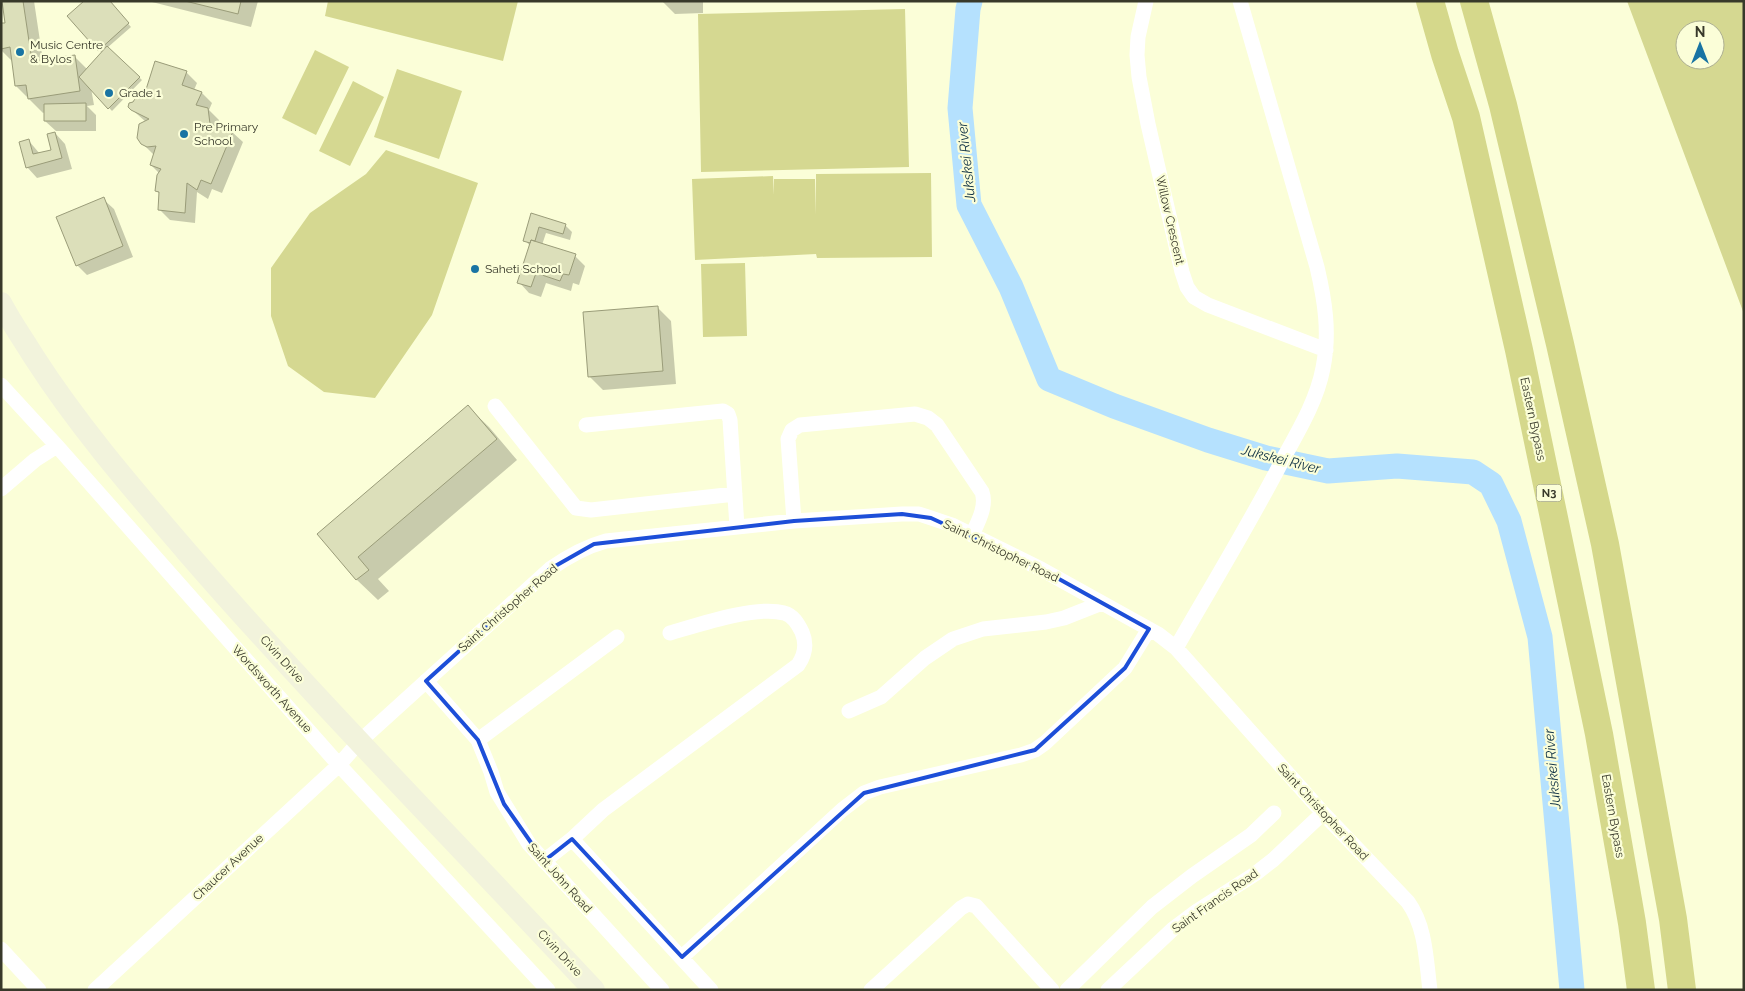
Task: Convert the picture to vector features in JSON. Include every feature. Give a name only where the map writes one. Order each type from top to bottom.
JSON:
[{"type":"highway","name":"Eastern Bypass","points":[[1430,1],[1466,117],[1519,350],[1599,734],[1632,924],[1641,990]]},
{"type":"highway","points":[[1474,1],[1503,106],[1606,544],[1673,919],[1682,990]]},
{"type":"main road","name":"Civin Drive","points":[[1,303],[54,389],[133,489],[220,591],[359,742],[594,990]]},
{"type":"street","name":"Willow Crescent","points":[[1146,1],[1138,38],[1139,77],[1170,224],[1187,287],[1194,297],[1208,305],[1326,350]]},
{"type":"street","points":[[1176,648],[1299,429],[1317,392],[1326,350],[1328,320],[1317,266],[1240,1]]},
{"type":"street","name":"Wordsworth Avenue","points":[[1,385],[58,446],[339,765],[548,990]]},
{"type":"street","points":[[495,406],[576,508],[592,510],[735,494]]},
{"type":"street","points":[[586,424],[723,410],[728,414],[730,420],[737,527]]},
{"type":"street","points":[[794,520],[788,439],[792,430],[800,425],[914,414],[928,418],[938,425],[982,492],[983,505],[972,535]]},
{"type":"street","points":[[1,489],[35,460],[58,446]]},
{"type":"street","name":"Saint Christopher Road","points":[[359,742],[550,570],[572,554],[594,544],[606,541],[794,520],[919,514],[952,525],[1041,569],[1149,629],[1176,648],[1323,813],[1408,902],[1416,913],[1423,938],[1430,990]]},
{"type":"street","points":[[849,711],[881,697],[925,658],[953,639],[983,629],[1046,622],[1064,618],[1102,603]]},
{"type":"street","points":[[544,861],[572,839],[603,810],[798,665],[805,651],[803,636],[798,624],[784,613],[760,612],[738,615],[670,633]]},
{"type":"street","points":[[682,957],[835,816],[864,794],[880,787],[1021,755],[1035,750],[1081,711],[1125,668],[1149,629]]},
{"type":"street","points":[[478,740],[617,637]]},
{"type":"street","name":"Saint John Road","points":[[426,681],[478,740],[497,792],[529,844],[662,990]]},
{"type":"street","name":"Chaucer Avenue","points":[[96,990],[339,765],[359,742]]},
{"type":"street","points":[[1067,990],[1152,907],[1192,876],[1252,835],[1274,813]]},
{"type":"street","name":"Saint Francis Road","points":[[1108,990],[1174,929],[1197,911],[1255,874],[1273,860],[1323,813]]},
{"type":"street","points":[[572,839],[711,990]]},
{"type":"street","points":[[871,990],[962,908],[970,904],[976,906],[1052,990]]},
{"type":"street","points":[[1,948],[39,990]]},
{"type":"highlighted area","points":[[902,514],[931,518],[1041,569],[1149,629],[1125,668],[1035,750],[864,793],[682,957],[572,839],[544,861],[504,804],[478,740],[426,681],[550,569],[594,544],[794,521]]},
{"type":"green space","points":[[328,1],[518,1],[503,61],[325,16]]},
{"type":"green space","points":[[1627,1],[1744,1],[1744,314]]},
{"type":"green space","points":[[905,9],[909,167],[701,172],[698,14]]},
{"type":"green space","points":[[315,50],[349,67],[316,135],[282,118]]},
{"type":"green space","points":[[397,69],[462,91],[439,159],[374,137]]},
{"type":"green space","points":[[353,81],[384,97],[350,166],[319,151]]},
{"type":"green space","points":[[386,150],[478,183],[432,315],[375,398],[324,392],[288,366],[271,316],[271,268],[310,213],[366,174]]},
{"type":"green space","points":[[931,173],[932,257],[817,258],[816,254],[695,260],[692,179],[773,176],[774,195],[774,179],[815,179],[816,215],[816,174]]},
{"type":"green space","points":[[745,263],[747,336],[703,337],[701,264]]},
{"type":"building","name":"Music Centre & Bylos","points":[[2,1],[23,1],[32,61],[75,55],[80,91],[28,99],[26,85],[15,86],[10,47],[1,49],[1,23],[5,23]]},
{"type":"building","points":[[84,1],[110,1],[129,23],[98,51],[67,16]]},
{"type":"building","points":[[185,1],[241,1],[238,14]]},
{"type":"building","name":"Grade 1","points":[[107,46],[140,77],[108,109],[79,77]]},
{"type":"building","name":"Pre Primary School","points":[[155,61],[187,71],[182,85],[202,92],[196,105],[208,108],[210,124],[233,131],[211,184],[201,180],[197,190],[187,183],[185,213],[158,210],[159,192],[155,191],[157,175],[161,169],[150,165],[156,146],[147,147],[141,144],[137,138],[139,124],[149,119],[128,107],[129,103],[133,102],[136,97],[143,99]]},
{"type":"building","points":[[86,103],[86,121],[44,121],[44,104]]},
{"type":"building","points":[[55,132],[62,158],[26,168],[19,142],[29,139],[33,154],[51,150],[47,134]]},
{"type":"building","points":[[104,197],[123,246],[76,266],[56,217]]},
{"type":"building","points":[[531,213],[566,224],[563,234],[539,227],[535,241],[531,240],[530,243],[523,241]]},
{"type":"building","points":[[531,240],[576,254],[569,275],[563,274],[560,281],[536,273],[531,287],[517,283]]},
{"type":"building","points":[[658,306],[663,371],[588,377],[583,312]]},
{"type":"building","points":[[468,405],[497,439],[358,557],[369,570],[356,580],[317,534]]},
{"type":"waterway","name":"Jukskei River","points":[[970,1],[960,108],[969,205],[1011,287],[1049,379],[1114,406],[1208,440],[1266,458],[1328,471],[1397,466],[1473,472],[1491,484],[1509,521],[1540,637],[1572,990]]},
{"type":"place","name":"Music Centre & Bylos","points":[[20,52]]},
{"type":"place","name":"Grade 1","points":[[109,93]]},
{"type":"place","name":"Pre Primary School","points":[[184,134]]},
{"type":"place","name":"Saheti School","points":[[475,269]]}]
